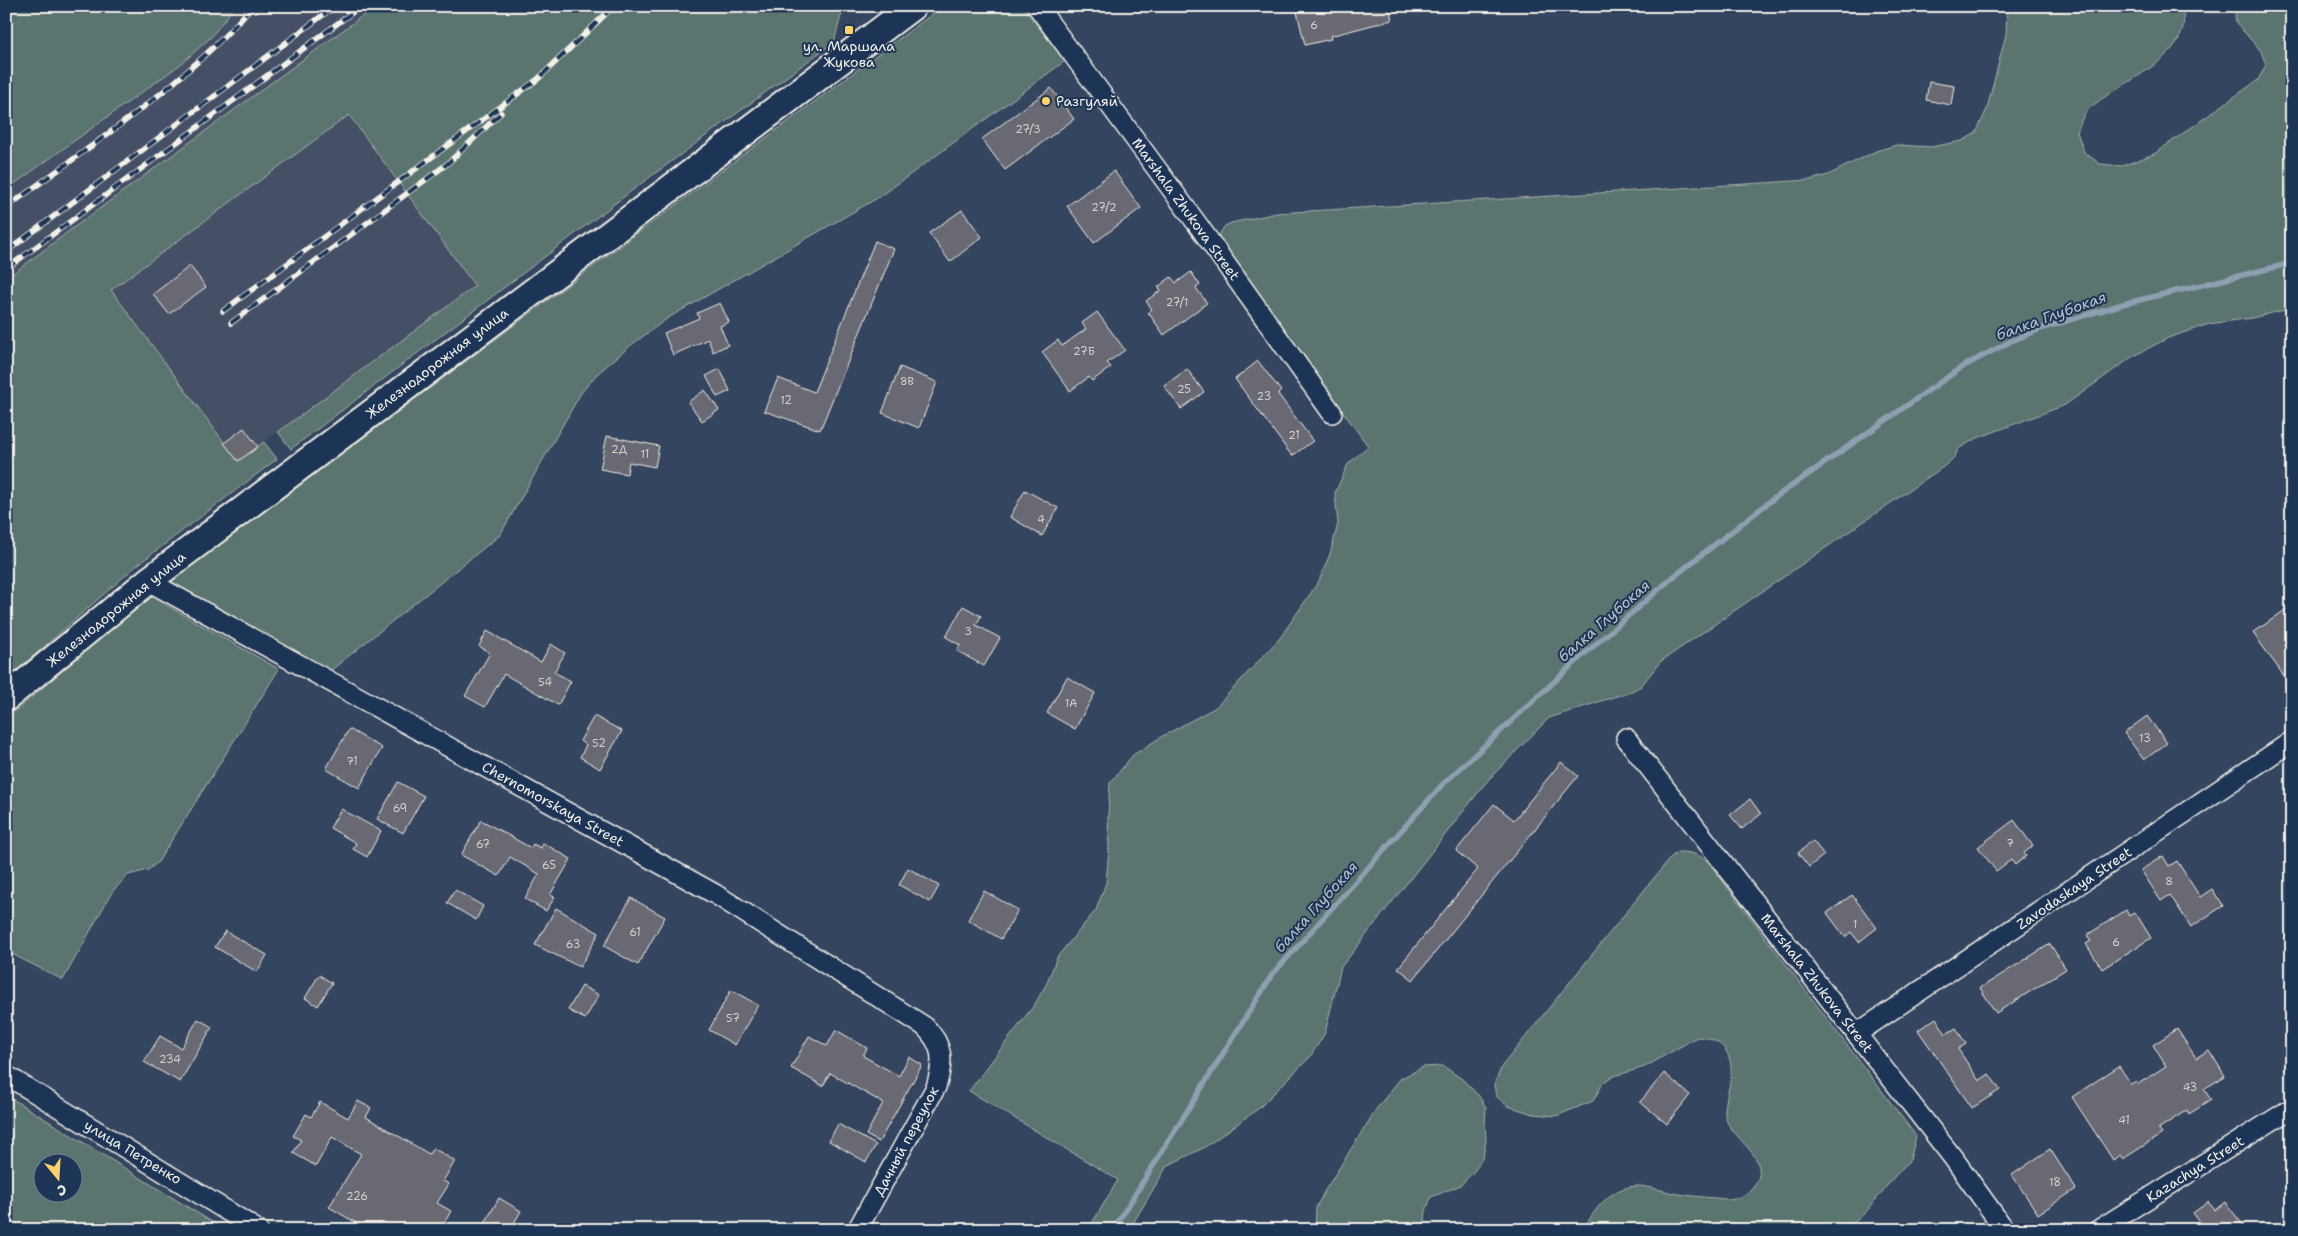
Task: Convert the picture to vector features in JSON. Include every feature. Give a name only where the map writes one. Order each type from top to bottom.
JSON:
[{"type":"main road","name":"Железнодорожная улица","points":[[6,698],[148,581],[913,6]]},
{"type":"street","name":"Marshala Zhukova Street","points":[[1037,6],[1198,225],[1332,413]]},
{"type":"street","name":"Chernomorskaya Street","points":[[148,581],[715,894],[924,1026],[935,1036],[941,1049]]},
{"type":"street","name":"Marshala Zhukova Street","points":[[1626,738],[1954,1159],[2005,1230]]},
{"type":"street","name":"Zavodaskaya Street","points":[[1856,1034],[2292,741]]},
{"type":"street","name":"Дачный переулок","points":[[857,1230],[936,1087],[941,1065],[941,1049]]},
{"type":"street","name":"улица Петренко","points":[[6,1076],[258,1230]]},
{"type":"street","name":"Kazachya Street","points":[[2098,1230],[2292,1108]]},
{"type":"shaded area","points":[[235,6],[376,6],[6,279],[6,190],[181,64],[211,37]]},
{"type":"shaded area","points":[[348,115],[475,286],[238,461],[111,290]]},
{"type":"green space","points":[[6,6],[235,6],[211,37],[181,64],[6,190]]},
{"type":"green space","points":[[376,6],[854,6],[841,16],[834,42],[646,180],[291,449],[278,432],[475,286],[349,115],[111,290],[238,461],[264,442],[277,459],[136,566],[6,680],[6,279]]},
{"type":"green space","points":[[943,6],[1022,6],[1065,61],[881,196],[668,318],[630,346],[597,374],[581,393],[500,535],[330,671],[168,583]]},
{"type":"green space","points":[[2007,6],[2181,6],[2184,24],[2178,40],[2167,54],[2100,101],[2087,111],[2082,118],[2077,132],[2084,152],[2100,164],[2122,166],[2154,154],[2258,80],[2266,65],[2261,51],[2236,23],[2235,14],[2243,6],[2292,6],[2292,308],[2252,318],[2209,324],[2168,338],[2132,357],[2065,405],[1975,439],[1958,449],[1955,457],[1943,467],[1660,662],[1641,686],[1632,691],[1549,718],[1488,780],[1341,967],[1325,1033],[1310,1057],[1258,1109],[1205,1147],[1167,1166],[1129,1230],[1088,1230],[1118,1180],[969,1091],[1035,1004],[1047,983],[1057,957],[1096,910],[1106,883],[1109,850],[1108,815],[1110,783],[1133,755],[1161,737],[1216,707],[1280,638],[1319,581],[1330,554],[1338,524],[1335,493],[1348,464],[1368,446],[1223,247],[1218,236],[1225,226],[1277,213],[1810,180],[1828,175],[1876,151],[1896,145],[1931,147],[1962,141],[1976,133],[1987,109],[2006,34]]},
{"type":"green space","points":[[150,596],[279,669],[158,862],[148,870],[128,875],[112,892],[63,980],[6,951],[6,719]]},
{"type":"green space","points":[[1678,852],[1695,854],[1709,863],[1916,1136],[1910,1160],[1866,1212],[1846,1230],[1583,1230],[1604,1200],[1627,1187],[1642,1186],[1685,1195],[1720,1199],[1738,1198],[1749,1192],[1757,1180],[1759,1170],[1750,1150],[1728,1123],[1725,1110],[1731,1076],[1730,1060],[1724,1048],[1713,1040],[1697,1037],[1645,1067],[1611,1077],[1603,1083],[1593,1101],[1556,1116],[1533,1114],[1508,1106],[1496,1096],[1494,1085],[1502,1066],[1671,857]]},
{"type":"green space","points":[[1443,1066],[1462,1079],[1479,1096],[1486,1108],[1486,1141],[1483,1157],[1475,1170],[1461,1185],[1431,1197],[1426,1211],[1424,1230],[1315,1230],[1316,1208],[1324,1192],[1377,1108],[1400,1079],[1423,1067]]},
{"type":"green space","points":[[6,1095],[225,1230],[6,1230]]},
{"type":"building","points":[[1319,6],[1389,6],[1392,20],[1330,36],[1331,39],[1305,45],[1297,12]]},
{"type":"building","points":[[1929,82],[1954,86],[1951,105],[1926,100]]},
{"type":"building","points":[[1051,88],[1074,119],[1005,170],[982,139]]},
{"type":"building","points":[[1114,171],[1141,208],[1094,243],[1067,206]]},
{"type":"building","points":[[962,210],[982,237],[950,262],[929,233]]},
{"type":"building","points":[[875,241],[894,249],[820,430],[764,411],[778,378],[814,392]]},
{"type":"building","points":[[190,266],[206,287],[169,314],[153,294]]},
{"type":"building","points":[[1191,272],[1200,285],[1196,288],[1207,303],[1164,335],[1148,312],[1152,309],[1146,301],[1161,290],[1158,287],[1171,277],[1176,283]]},
{"type":"building","points":[[720,303],[729,322],[720,326],[728,345],[713,352],[708,339],[673,355],[664,333],[699,318],[697,313]]},
{"type":"building","points":[[1097,312],[1125,350],[1107,363],[1111,367],[1092,381],[1089,377],[1070,391],[1042,352],[1058,340],[1062,346],[1086,329],[1082,323]]},
{"type":"building","points":[[1258,361],[1281,391],[1278,394],[1313,441],[1292,456],[1235,379]]},
{"type":"building","points":[[900,367],[937,382],[919,428],[882,413]]},
{"type":"building","points":[[720,369],[730,391],[717,397],[706,376]]},
{"type":"building","points":[[1187,369],[1204,392],[1181,409],[1164,386]]},
{"type":"building","points":[[705,390],[719,410],[702,421],[688,402]]},
{"type":"building","points":[[244,428],[258,447],[238,461],[224,443]]},
{"type":"building","points":[[607,436],[659,446],[655,467],[629,462],[627,474],[600,469]]},
{"type":"building","points":[[1025,490],[1058,508],[1042,536],[1010,517]]},
{"type":"building","points":[[2292,605],[2292,687],[2253,633]]},
{"type":"building","points":[[963,606],[981,616],[976,625],[1000,638],[984,666],[957,651],[960,645],[946,637]]},
{"type":"building","points":[[487,631],[541,662],[551,644],[565,653],[554,672],[571,681],[558,705],[504,674],[485,707],[465,696],[490,653],[479,646]]},
{"type":"building","points":[[1067,677],[1095,693],[1075,729],[1047,713]]},
{"type":"building","points":[[594,716],[622,731],[600,769],[580,757],[586,745],[580,741]]},
{"type":"building","points":[[2147,716],[2167,743],[2144,760],[2124,733]]},
{"type":"building","points":[[349,729],[382,748],[359,788],[326,769]]},
{"type":"building","points":[[1561,762],[1578,776],[1413,980],[1398,968],[1478,869],[1456,851],[1494,804],[1514,820]]},
{"type":"building","points":[[398,782],[424,796],[403,833],[377,819]]},
{"type":"building","points":[[1750,799],[1761,814],[1742,829],[1730,815]]},
{"type":"building","points":[[341,809],[381,831],[367,857],[353,849],[356,843],[330,828]]},
{"type":"building","points":[[481,820],[531,848],[533,844],[541,848],[543,843],[571,859],[550,895],[555,897],[546,911],[525,899],[539,874],[510,857],[499,876],[461,855]]},
{"type":"building","points":[[2014,820],[2033,846],[2024,853],[2026,856],[2015,865],[2011,860],[1996,871],[1978,847]]},
{"type":"building","points":[[1813,841],[1824,855],[1809,867],[1798,853]]},
{"type":"building","points":[[2163,856],[2169,866],[2177,861],[2200,897],[2212,889],[2223,906],[2191,927],[2170,895],[2161,901],[2141,870]]},
{"type":"building","points":[[908,868],[939,886],[930,902],[899,885]]},
{"type":"building","points":[[455,890],[483,906],[476,920],[447,903]]},
{"type":"building","points":[[984,891],[1018,910],[1001,939],[968,920]]},
{"type":"building","points":[[1852,895],[1877,928],[1859,942],[1851,932],[1845,937],[1827,913]]},
{"type":"building","points":[[631,898],[665,917],[638,965],[604,946]]},
{"type":"building","points":[[556,908],[599,933],[580,967],[535,945]]},
{"type":"building","points":[[2126,910],[2129,916],[2135,912],[2151,938],[2102,969],[2086,944],[2091,941],[2087,935]]},
{"type":"building","points":[[225,931],[267,955],[257,972],[215,947]]},
{"type":"building","points":[[2050,944],[2066,969],[1996,1013],[1980,988]]},
{"type":"building","points":[[319,975],[332,983],[318,1006],[305,998]]},
{"type":"building","points":[[582,986],[599,995],[585,1019],[568,1010]]},
{"type":"building","points":[[731,990],[758,1005],[735,1045],[709,1030]]},
{"type":"building","points":[[1936,1018],[1946,1034],[1956,1028],[1966,1044],[1958,1049],[1979,1081],[1989,1074],[2000,1090],[1972,1108],[1918,1030]]},
{"type":"building","points":[[198,1019],[212,1027],[180,1082],[144,1062],[160,1036],[181,1048]]},
{"type":"building","points":[[2177,1029],[2196,1058],[2209,1050],[2225,1076],[2204,1089],[2211,1100],[2189,1114],[2187,1110],[2158,1129],[2162,1134],[2123,1159],[2120,1155],[2113,1160],[2072,1097],[2119,1066],[2131,1084],[2136,1081],[2138,1084],[2166,1066],[2153,1045]]},
{"type":"building","points":[[836,1030],[867,1048],[863,1056],[899,1076],[909,1057],[922,1065],[879,1142],[866,1135],[883,1103],[830,1073],[823,1086],[791,1068],[809,1036],[827,1046]]},
{"type":"building","points":[[1664,1073],[1690,1095],[1667,1124],[1640,1102]]},
{"type":"building","points":[[358,1101],[371,1108],[366,1117],[429,1154],[433,1148],[455,1161],[443,1181],[449,1184],[437,1203],[451,1211],[440,1230],[368,1230],[329,1207],[361,1154],[332,1137],[316,1166],[293,1153],[301,1140],[293,1136],[306,1114],[311,1117],[320,1102],[348,1118]]},
{"type":"building","points":[[838,1124],[876,1145],[866,1162],[829,1141]]},
{"type":"building","points":[[2050,1149],[2076,1189],[2038,1214],[2012,1175]]},
{"type":"building","points":[[499,1198],[521,1211],[510,1230],[481,1230]]},
{"type":"building","points":[[2208,1202],[2215,1210],[2225,1202],[2247,1230],[2206,1230],[2193,1213]]},
{"type":"waterway","name":"балка Глубокая","points":[[1113,1230],[1272,975],[1442,785],[1582,656],[1672,578],[1773,499],[1962,367],[2011,341],[2043,328],[2123,304],[2292,263]]},
{"type":"railway","points":[[6,208],[103,138],[167,88],[226,35],[252,6]]},
{"type":"railway","points":[[6,252],[335,6]]},
{"type":"railway","points":[[6,269],[361,6]]},
{"type":"railway","points":[[223,311],[538,79],[614,6]]},
{"type":"railway","points":[[231,323],[447,164],[501,113]]},
{"type":"place","name":"ул. Маршала Жукова","points":[[849,30]]},
{"type":"place","name":"Разгуляй","points":[[1046,101]]}]
